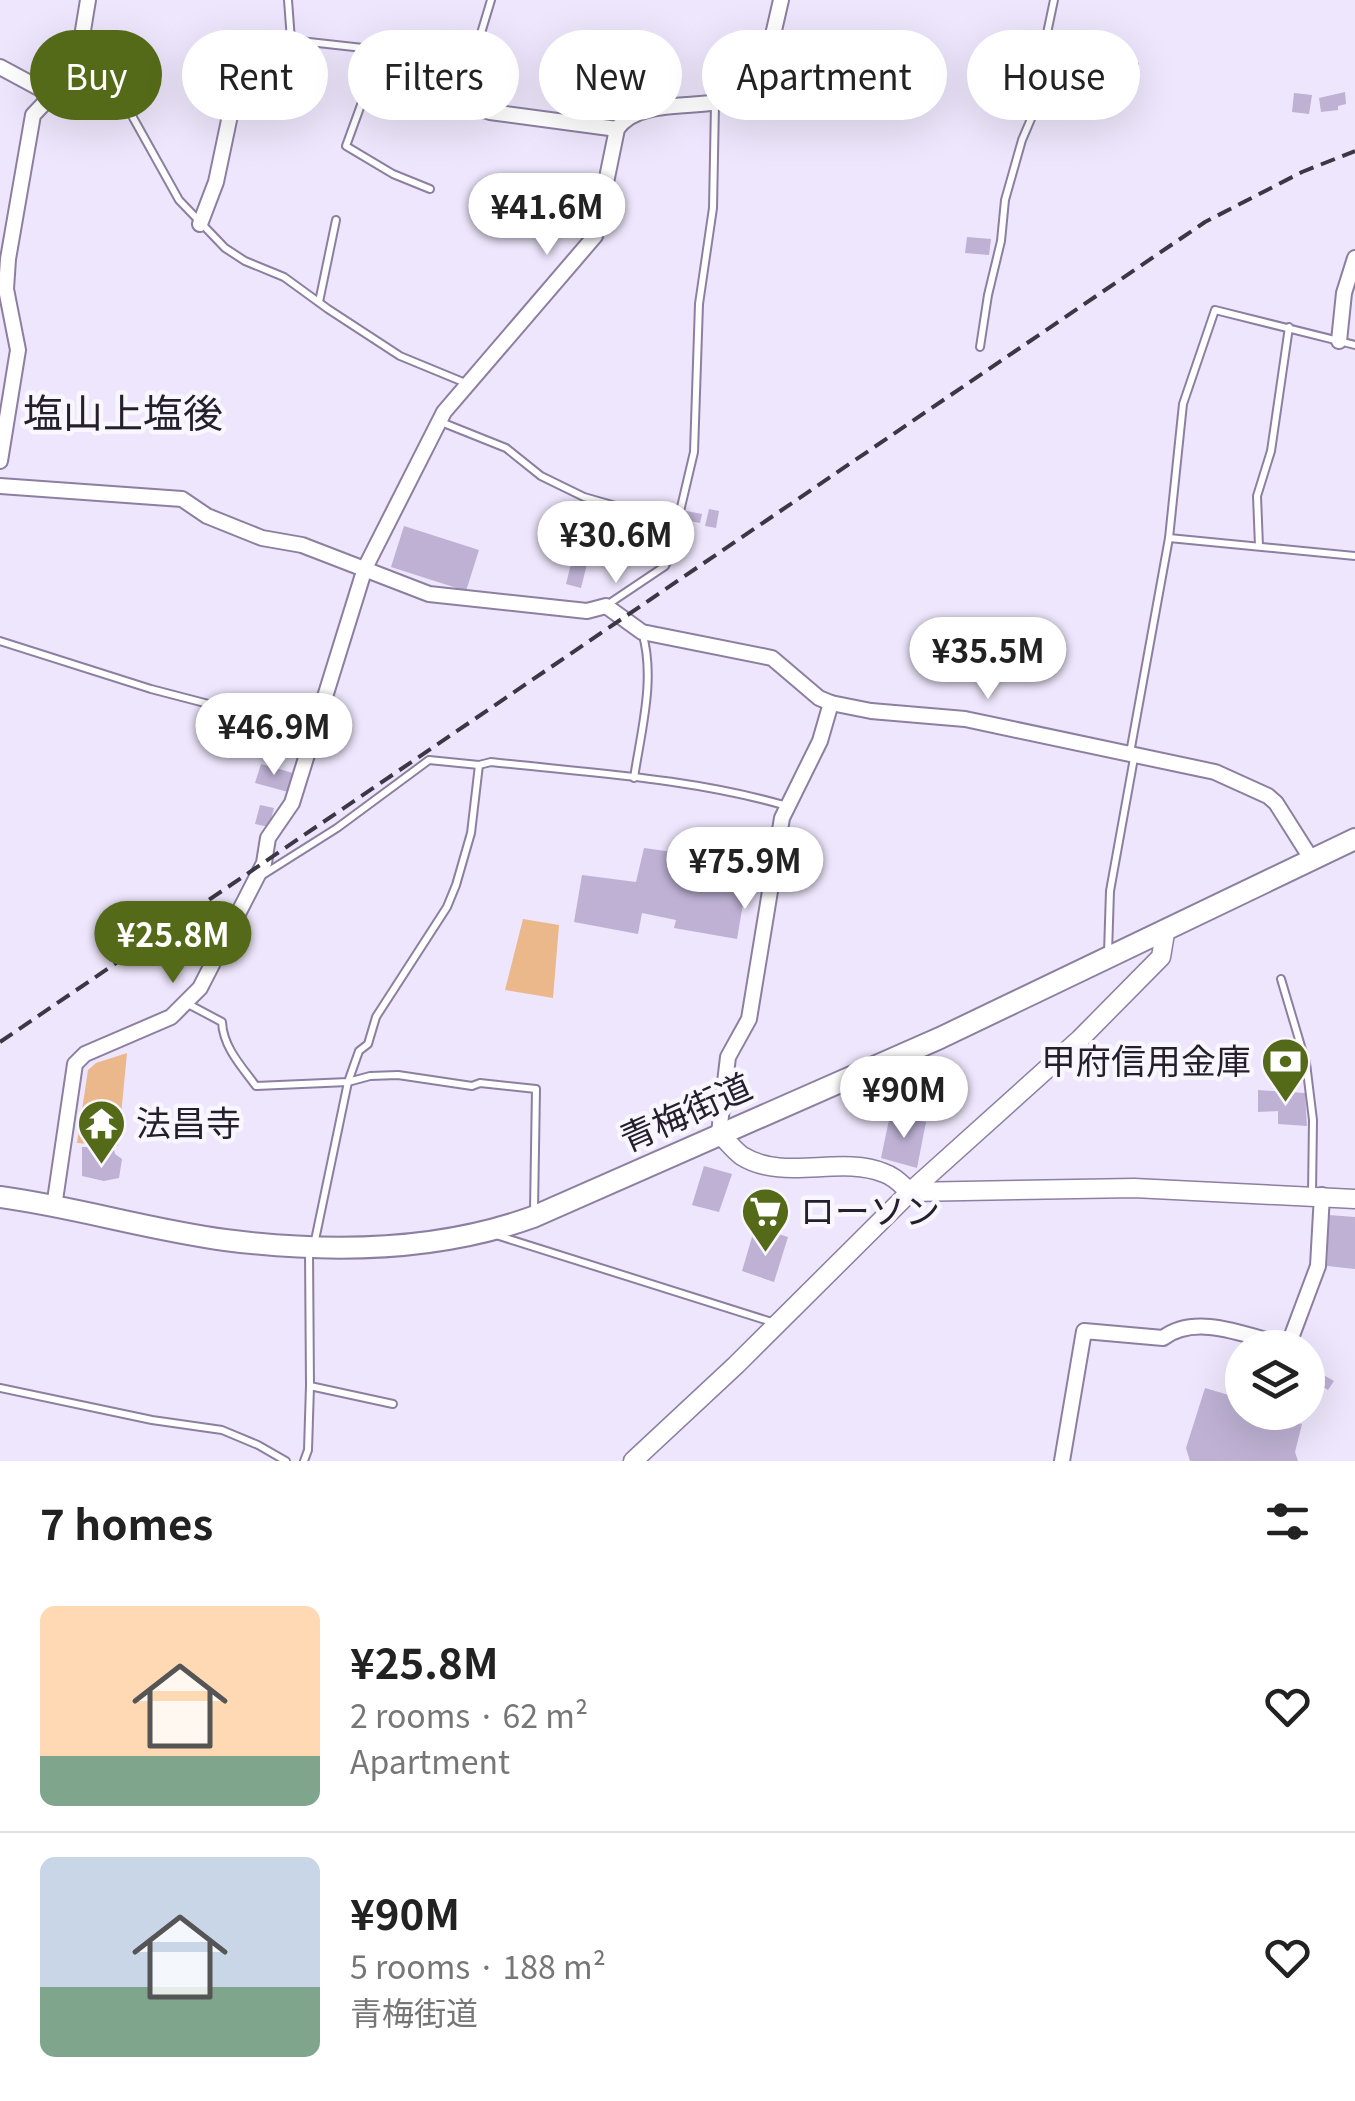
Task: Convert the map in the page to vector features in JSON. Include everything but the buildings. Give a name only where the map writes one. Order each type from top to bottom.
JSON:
[{"type":"main road","name":"青梅街道","points":[[0,1197],[224,1240],[312,1245],[421,1243],[490,1232],[533,1217],[940,1038],[1355,839]]},
{"type":"street","points":[[83,30],[88,0]]},
{"type":"street","points":[[775,30],[782,0]]},
{"type":"street","points":[[0,67],[30,83]]},
{"type":"street","points":[[54,1207],[65,1117],[78,1059],[171,1017],[200,988],[264,863],[268,838],[287,815],[365,568],[440,421],[595,236],[616,129],[643,112],[702,105]]},
{"type":"street","points":[[519,116],[616,129]]},
{"type":"street","points":[[0,462],[18,350],[5,310],[8,259],[31,120]]},
{"type":"street","points":[[200,224],[216,182],[229,120]]},
{"type":"street","points":[[1339,341],[1344,294],[1355,258]]},
{"type":"street","points":[[0,486],[182,499],[207,516],[262,538],[302,545],[429,594],[588,611],[606,606],[642,632],[772,658],[819,698],[831,703],[965,719],[1214,772],[1268,796],[1282,809],[1312,860]]},
{"type":"street","points":[[831,703],[820,741],[782,818],[750,1019],[728,1057],[719,1133],[740,1154],[783,1167],[862,1166],[888,1174],[910,1192],[1134,1188],[1355,1198]]},
{"type":"street","points":[[633,1461],[910,1192],[1080,1039],[1162,957],[1165,932]]},
{"type":"street","points":[[1062,1461],[1084,1331],[1163,1338],[1178,1327],[1206,1326],[1288,1346],[1318,1266],[1317,1195]]},
{"type":"lane","points":[[288,0],[290,30]]},
{"type":"lane","points":[[483,30],[492,0]]},
{"type":"lane","points":[[1048,30],[1054,0]]},
{"type":"lane","points":[[135,120],[180,200],[224,248],[284,277],[400,356],[469,384]]},
{"type":"lane","points":[[355,120],[346,146],[393,174],[430,189]]},
{"type":"lane","points":[[606,606],[670,558],[694,452],[699,304],[713,208],[714,120]]},
{"type":"lane","points":[[980,347],[1005,200],[1031,120]]},
{"type":"lane","points":[[319,303],[336,220]]},
{"type":"lane","points":[[1108,959],[1110,891],[1169,538],[1182,404],[1215,310],[1355,345]]},
{"type":"lane","points":[[1259,546],[1256,496],[1272,451],[1289,327]]},
{"type":"lane","points":[[440,421],[506,448],[541,476],[584,496],[675,524]]},
{"type":"lane","points":[[1169,538],[1355,556]]},
{"type":"lane","points":[[634,778],[647,696],[647,648],[642,632]]},
{"type":"lane","points":[[0,640],[150,690],[312,731]]},
{"type":"lane","points":[[256,880],[337,828],[429,760],[479,765],[491,762],[736,791],[788,806]]},
{"type":"lane","points":[[304,1461],[308,1450],[312,1245],[348,1082],[358,1051],[368,1044],[376,1016],[447,907],[472,834],[479,765]]},
{"type":"lane","points":[[1281,979],[1306,1063],[1317,1195]]},
{"type":"lane","points":[[187,1004],[222,1022],[232,1052],[256,1086],[398,1076],[472,1086],[480,1083],[536,1088],[533,1217]]},
{"type":"lane","points":[[490,1232],[777,1323]]},
{"type":"lane","points":[[310,1386],[393,1404]]},
{"type":"lane","points":[[0,1388],[152,1420],[222,1430],[258,1444],[286,1461]]},
{"type":"shaded area","points":[[523,919],[559,925],[553,998],[505,990]]},
{"type":"shaded area","points":[[127,1053],[118,1146],[77,1143],[88,1070],[96,1063]]},
{"type":"railway","points":[[0,1042],[1205,222],[1302,172],[1355,151]]},
{"type":"place","name":"甲府信用金庫","points":[[1286,1104]]},
{"type":"place","name":"法昌寺","points":[[101,1166]]},
{"type":"place","name":"ローソン","points":[[765,1254]]},
{"type":"district","name":"塩山上塩後","points":[[123,414]]}]
